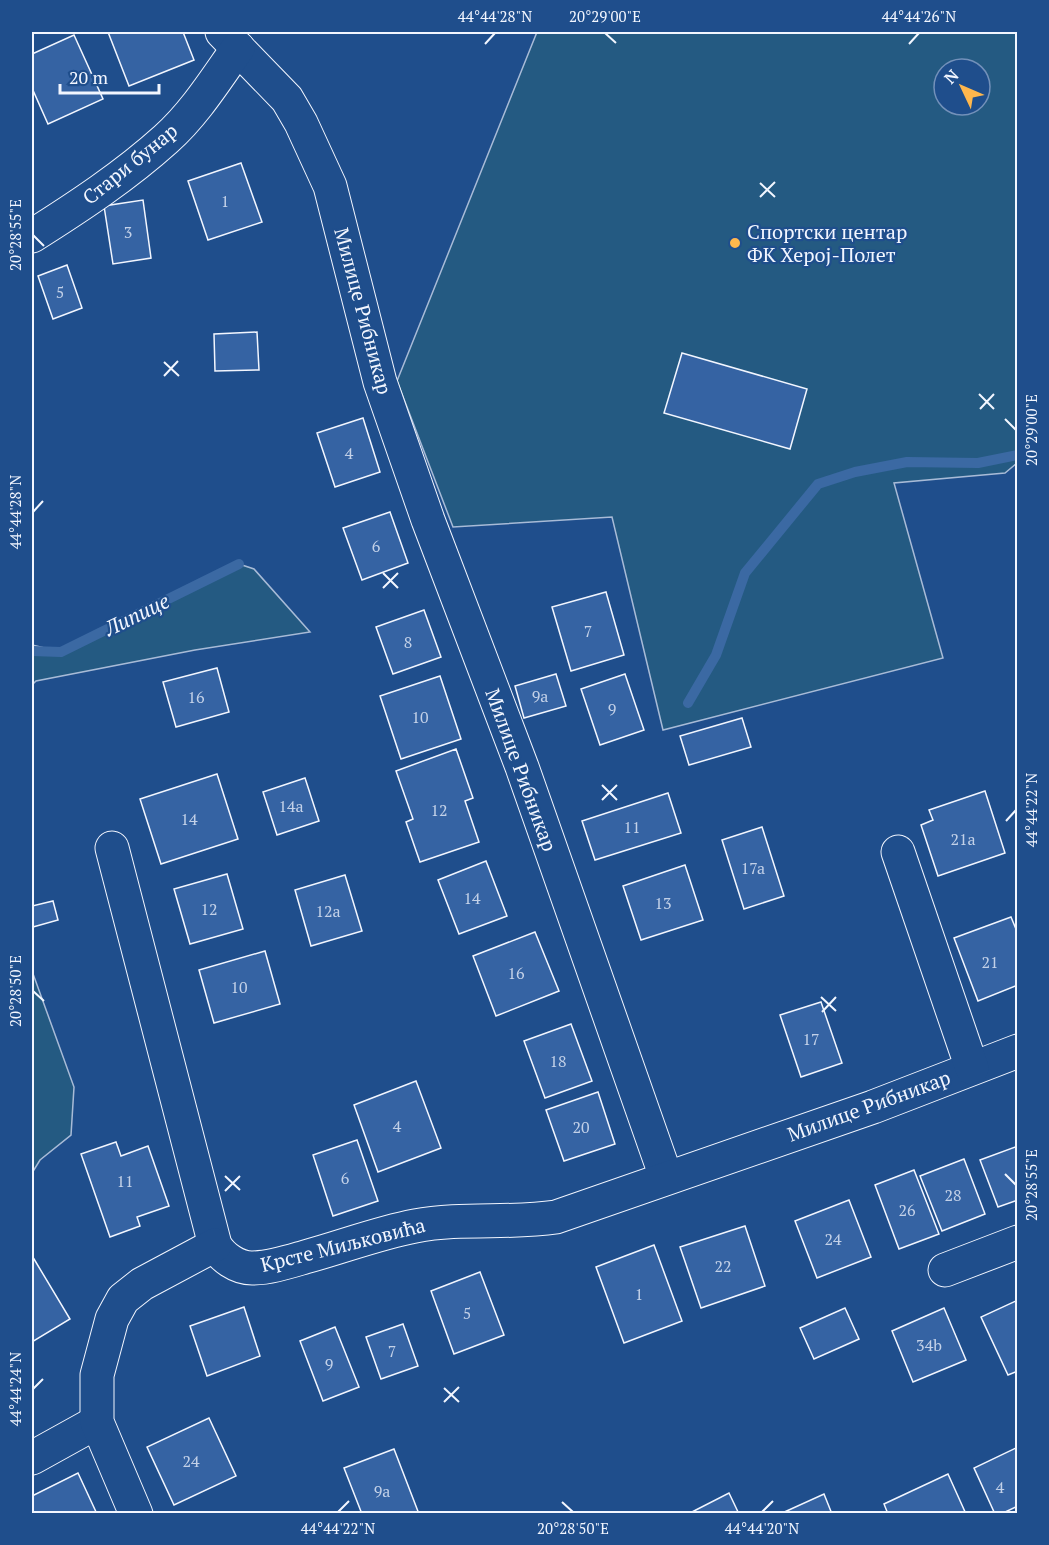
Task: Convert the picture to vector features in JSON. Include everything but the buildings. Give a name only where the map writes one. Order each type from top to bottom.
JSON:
[{"type":"street","name":"Стари бунар","points":[[32,236],[80,205],[167,138],[207,92],[230,40]]},
{"type":"street","name":"Милице Рибникар","points":[[230,40],[287,99],[301,123],[330,186],[380,382],[428,519],[522,767],[666,1178],[873,1107],[1017,1051]]},
{"type":"street","points":[[112,848],[215,1245],[142,1284],[123,1299],[112,1319],[97,1375],[97,1422],[136,1514]]},
{"type":"street","points":[[897,852],[972,1068]]},
{"type":"street","name":"Крсте Миљковића","points":[[215,1245],[219,1252],[236,1264],[249,1268],[262,1267],[413,1226],[477,1219],[528,1221],[556,1217],[666,1178]]},
{"type":"street","points":[[945,1270],[1017,1242]]},
{"type":"street","points":[[32,1458],[97,1422]]},
{"type":"shaded area","name":"Спортски центар ФК Херој-Полет","points":[[537,32],[1017,32],[1017,463],[1005,473],[894,483],[943,658],[663,730],[612,517],[453,527],[397,381]]},
{"type":"shaded area","points":[[239,564],[254,569],[310,632],[195,650],[36,681],[32,685],[32,645],[61,652]]},
{"type":"shaded area","points":[[32,971],[74,1087],[71,1135],[40,1160],[32,1173]]},
{"type":"waterway","points":[[688,703],[716,655],[745,573],[818,484],[855,472],[907,462],[978,463],[1018,455]]},
{"type":"waterway","name":"Липице","points":[[32,651],[61,652],[239,564]]},
{"type":"place","name":"Спортски центар ФК Херој-Полет","points":[[735,243]]}]
